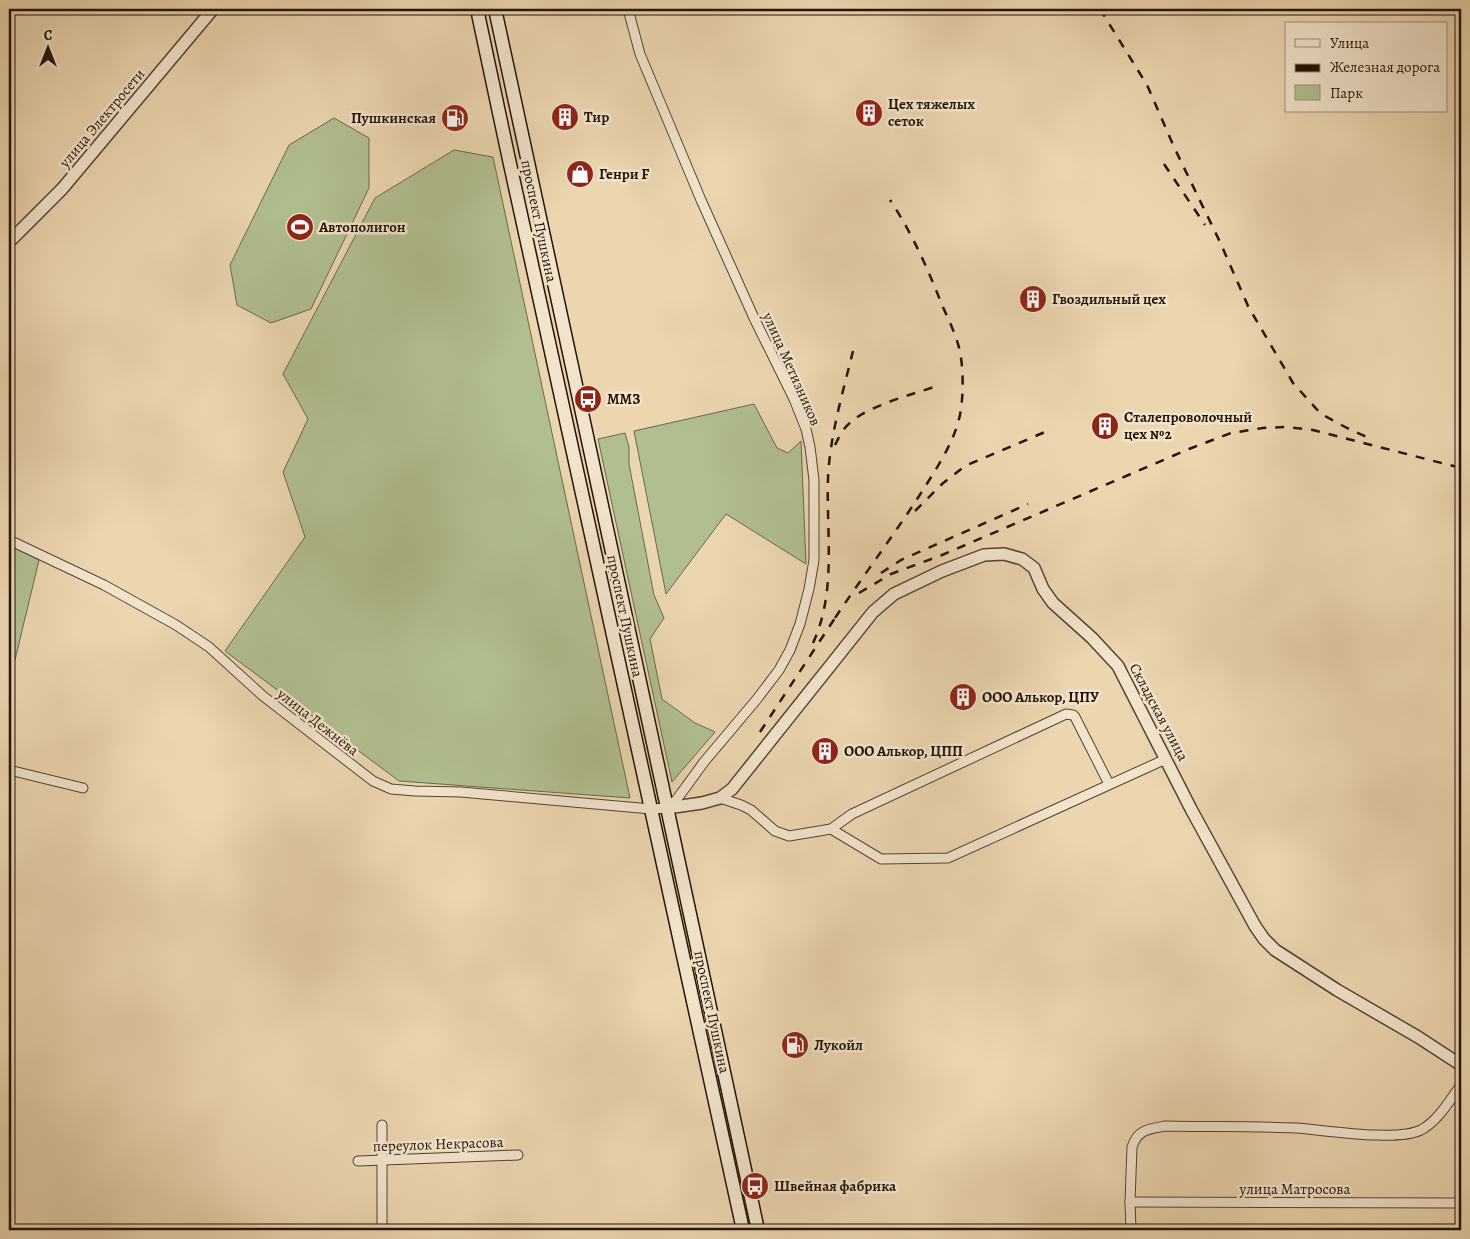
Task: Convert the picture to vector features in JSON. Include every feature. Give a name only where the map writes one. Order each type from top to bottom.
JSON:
[{"type":"main road","name":"проспект Пушкина","points":[[477,9],[743,1230]]},
{"type":"main road","name":"проспект Пушкина","points":[[495,9],[758,1230]]},
{"type":"main road","points":[[508,155],[526,151]]},
{"type":"street","name":"улица Электросети","points":[[9,242],[62,190],[213,9]]},
{"type":"street","name":"улица Метизников","points":[[628,9],[640,54],[701,200],[806,429],[814,480],[814,560],[800,624],[790,650],[779,670],[758,698],[704,762],[678,799],[667,808]]},
{"type":"street","name":"улица Дежнёва","points":[[9,540],[104,585],[176,624],[209,647],[262,696],[373,781],[391,788],[415,791],[461,792],[651,809],[667,808]]},
{"type":"street","name":"Складская улица","points":[[667,808],[702,804],[720,798],[732,789],[872,612],[894,594],[942,571],[984,555],[1004,554],[1022,559],[1034,568],[1043,589],[1053,603],[1092,638],[1118,666],[1191,809],[1264,940],[1275,950],[1337,990],[1418,1037],[1461,1065]]},
{"type":"street","points":[[720,798],[751,810],[775,831],[789,836],[831,829],[852,814],[1066,714],[1075,717],[1109,784]]},
{"type":"street","points":[[831,829],[881,859],[948,858],[1166,759]]},
{"type":"street","points":[[9,770],[83,788]]},
{"type":"street","points":[[1131,1230],[1132,1147],[1134,1140],[1139,1134],[1148,1129],[1166,1126],[1295,1128],[1360,1134],[1406,1134],[1420,1130],[1432,1123],[1461,1084]]},
{"type":"street","points":[[382,1125],[382,1230]]},
{"type":"street","name":"переулок Некрасова","points":[[358,1161],[518,1155]]},
{"type":"street","name":"улица Матросова","points":[[1130,1202],[1461,1202]]},
{"type":"green space","name":"Автополигон","points":[[334,118],[369,138],[369,188],[311,309],[271,323],[237,305],[230,265],[289,145]]},
{"type":"green space","points":[[454,150],[493,157],[630,798],[399,781],[225,651],[305,537],[283,472],[308,419],[283,374],[375,198]]},
{"type":"green space","points":[[754,404],[777,448],[788,453],[801,441],[806,564],[726,514],[666,594],[634,431]]},
{"type":"green space","points":[[625,433],[629,447],[629,464],[654,595],[664,618],[650,639],[662,699],[695,723],[715,732],[672,782],[598,439]]},
{"type":"green space","points":[[9,545],[39,560],[15,660],[9,658]]},
{"type":"railway","points":[[1100,9],[1147,85],[1248,306],[1293,383],[1321,414],[1369,438]]},
{"type":"railway","points":[[1164,164],[1205,225]]},
{"type":"railway","points":[[835,618],[938,467],[948,448],[961,411],[962,371],[960,352],[951,324],[919,251],[890,200]]},
{"type":"railway","points":[[813,643],[825,603],[828,582],[828,478],[831,446],[853,351]]},
{"type":"railway","points":[[835,445],[846,427],[859,416],[890,402],[934,387]]},
{"type":"railway","points":[[859,593],[891,574],[942,555],[1189,449],[1231,433],[1263,428],[1287,427],[1313,430],[1461,468]]},
{"type":"railway","points":[[915,511],[942,484],[965,466],[1052,429]]},
{"type":"railway","points":[[881,573],[901,560],[1028,504]]},
{"type":"railway","points":[[760,732],[840,613]]},
{"type":"place","name":"Цех тяжелых сеток","points":[[869,113]]},
{"type":"place","name":"Тир","points":[[565,117]]},
{"type":"place","name":"Пушкинская","points":[[455,118]]},
{"type":"place","name":"Генри F","points":[[580,174]]},
{"type":"place","name":"Автополигон","points":[[300,227]]},
{"type":"place","name":"Гвоздильный цех","points":[[1033,299]]},
{"type":"place","name":"ММЗ","points":[[588,399]]},
{"type":"place","name":"Сталепроволочный цех №2","points":[[1105,426]]},
{"type":"place","name":"ООО Алькор, ЦПУ","points":[[963,697]]},
{"type":"place","name":"ООО Алькор, ЦПП","points":[[825,751]]},
{"type":"place","name":"Лукойл","points":[[795,1045]]},
{"type":"place","name":"Швейная фабрика","points":[[755,1186]]}]
